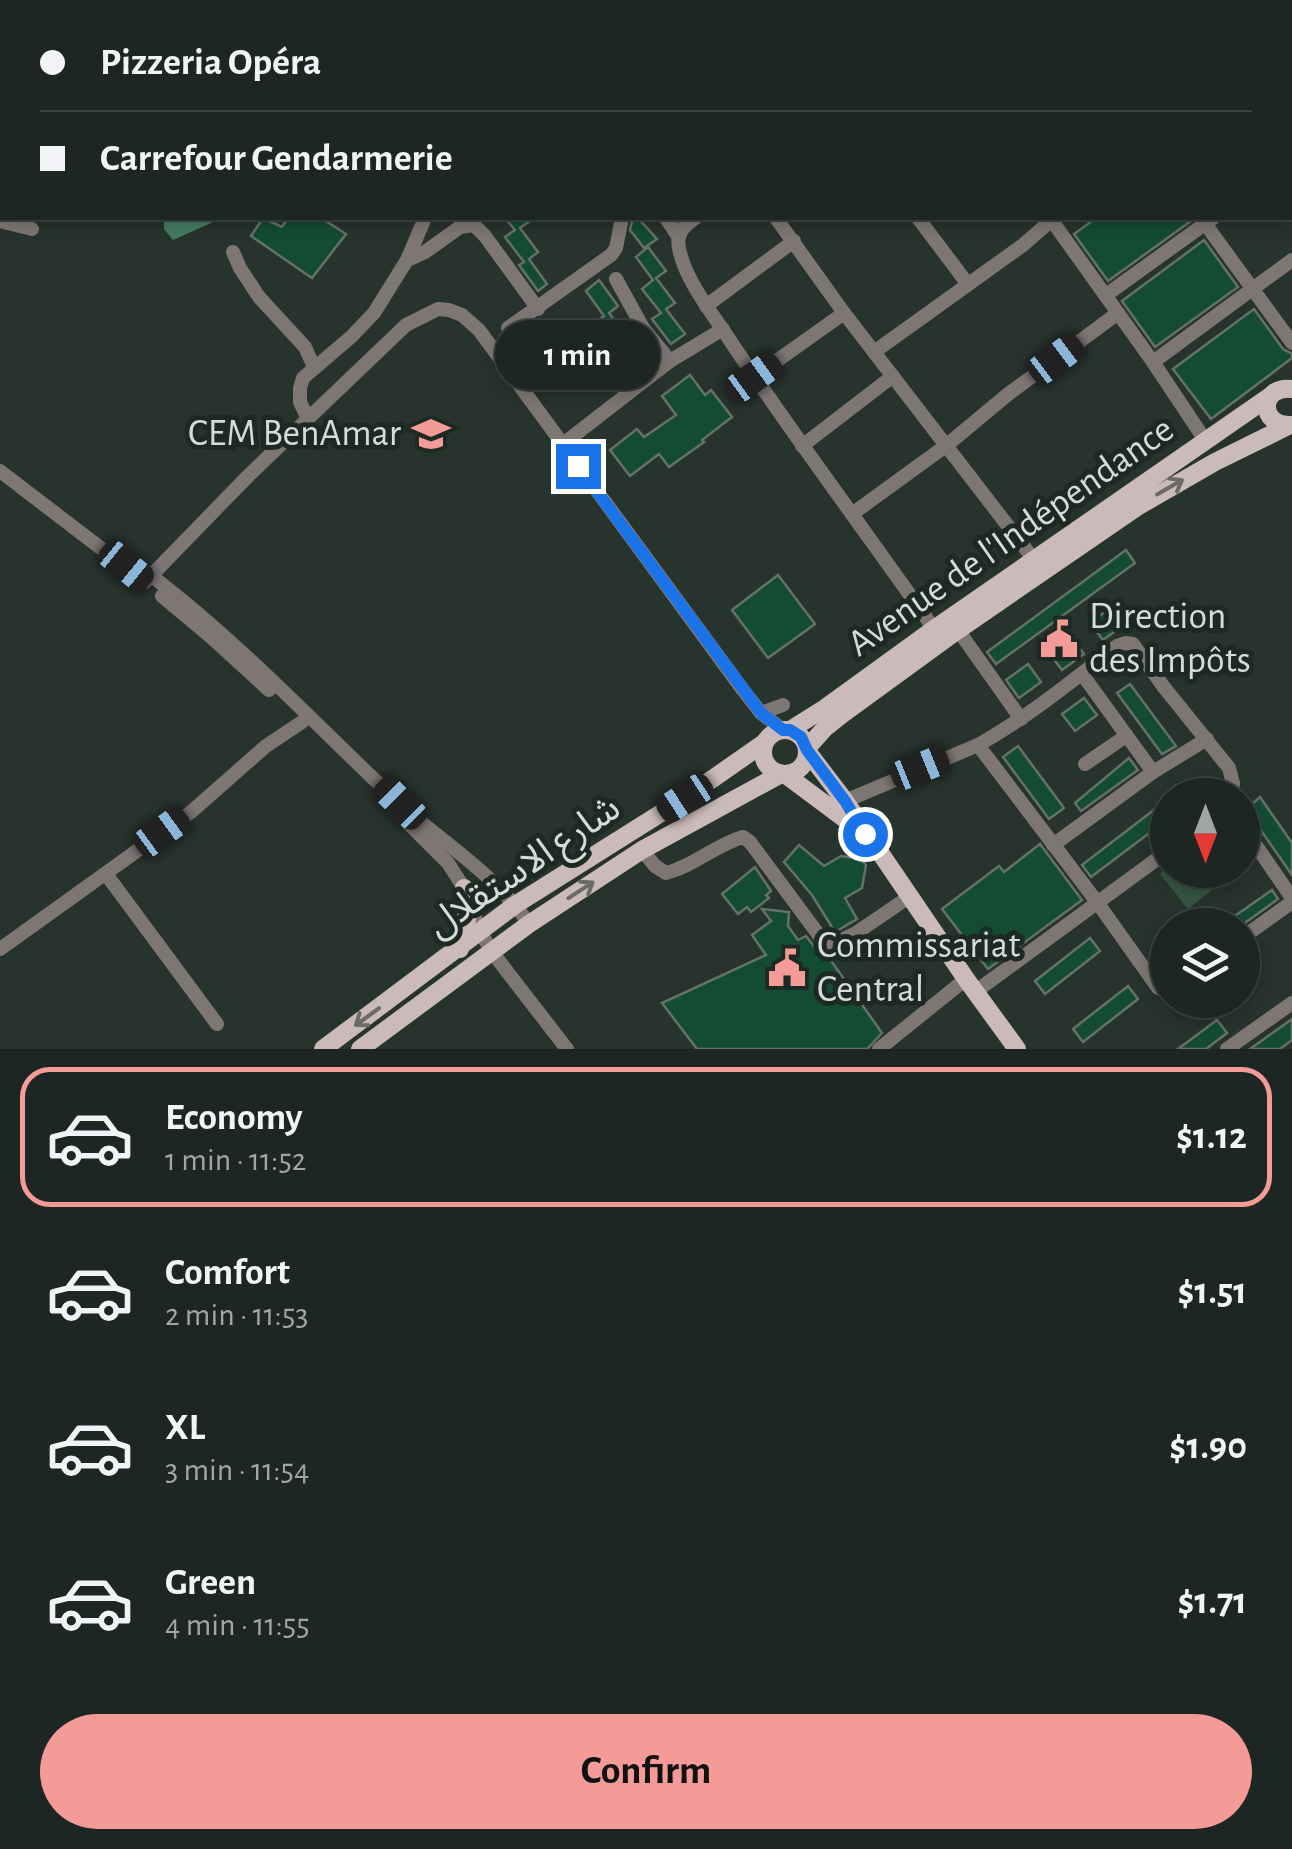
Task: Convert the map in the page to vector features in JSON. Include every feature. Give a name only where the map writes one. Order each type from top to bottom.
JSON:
[{"type":"main road","name":"Avenue de l'Indépendance","points":[[776,736],[826,708],[1283,388]]},
{"type":"main road","points":[[1283,388],[1267,410],[1278,424],[1291,425]]},
{"type":"main road","name":"Avenue de l'Indépendance","points":[[807,749],[844,713],[1137,506],[1291,425]]},
{"type":"main road","points":[[865,834],[769,768],[763,756],[776,736],[801,737],[908,897],[1017,1049]]},
{"type":"main road","name":"شارع الاستقلال","points":[[334,1046],[515,905],[776,736]]},
{"type":"main road","points":[[360,1049],[529,924],[642,850],[783,774],[799,770],[807,758],[807,749]]},
{"type":"main road","points":[[460,948],[467,919],[464,888]]},
{"type":"main road","points":[[395,997],[408,1014]]},
{"type":"street","points":[[308,419],[300,402],[303,378],[374,313],[407,260],[424,220]]},
{"type":"street","points":[[508,328],[611,255],[622,220]]},
{"type":"street","points":[[667,220],[678,236],[679,251],[706,306],[934,629]]},
{"type":"street","points":[[678,236],[693,220]]},
{"type":"street","points":[[778,220],[844,313],[1035,561]]},
{"type":"street","points":[[920,220],[967,283]]},
{"type":"street","points":[[874,352],[1024,245],[1050,220]]},
{"type":"street","points":[[1053,220],[1205,440]]},
{"type":"street","points":[[1106,295],[1206,220],[1292,343]]},
{"type":"street","points":[[0,221],[32,228]]},
{"type":"street","points":[[407,260],[460,227],[474,225],[538,308]]},
{"type":"street","points":[[706,306],[794,241]]},
{"type":"street","points":[[232,252],[259,297],[305,346],[314,368]]},
{"type":"street","points":[[1153,362],[1292,260]]},
{"type":"street","points":[[616,279],[643,328],[670,362]]},
{"type":"street","points":[[147,578],[406,325],[438,309],[450,310],[479,330],[776,736]]},
{"type":"street","points":[[754,377],[844,313]]},
{"type":"street","points":[[852,514],[1118,313]]},
{"type":"street","points":[[562,444],[670,362],[723,329]]},
{"type":"street","points":[[802,446],[893,376]]},
{"type":"street","points":[[0,463],[147,578],[436,849],[464,888],[492,952],[566,1049]]},
{"type":"street","points":[[0,472],[209,622],[400,803],[494,883],[529,924]]},
{"type":"street","points":[[958,630],[1021,719]]},
{"type":"street","points":[[845,801],[978,745],[1126,643],[1133,644],[1230,768],[1233,778]]},
{"type":"street","points":[[1082,674],[1153,772]]},
{"type":"street","points":[[761,713],[783,705]]},
{"type":"street","points":[[0,949],[190,812],[266,746],[302,722]]},
{"type":"street","points":[[1085,764],[1126,736]]},
{"type":"street","points":[[1053,846],[1153,772],[1207,739]]},
{"type":"street","points":[[978,745],[1150,977]]},
{"type":"street","points":[[642,850],[666,873],[743,837],[824,942],[831,945],[856,933],[908,897]]},
{"type":"street","points":[[1260,852],[1292,900],[1260,924]]},
{"type":"street","points":[[880,1049],[1150,864]]},
{"type":"street","points":[[106,874],[218,1024]]},
{"type":"street","points":[[1229,1048],[1292,1003]]},
{"type":"shaded area","points":[[164,220],[218,220],[173,240],[164,229]]},
{"type":"shaded area","points":[[1171,888],[1215,888],[1189,908]]},
{"type":"building","points":[[262,220],[282,227],[287,220],[324,220],[346,234],[312,278],[251,236]]},
{"type":"building","points":[[507,220],[531,220],[520,228],[538,252],[529,259],[547,284],[538,291],[519,265],[524,262],[505,237],[515,230]]},
{"type":"building","points":[[640,220],[657,239],[644,248],[630,230],[632,222]]},
{"type":"building","points":[[1093,220],[1191,220],[1108,281],[1074,234]]},
{"type":"building","points":[[1204,240],[1238,287],[1155,347],[1122,301]]},
{"type":"building","points":[[648,247],[666,271],[656,278],[675,303],[666,309],[685,334],[671,344],[652,319],[661,313],[642,289],[653,280],[636,257]]},
{"type":"building","points":[[599,280],[618,306],[609,313],[627,337],[618,343],[636,369],[623,378],[605,352],[613,346],[595,322],[604,316],[586,291]]},
{"type":"building","points":[[1254,309],[1292,358],[1211,419],[1173,369]]},
{"type":"building","points":[[690,375],[705,395],[711,390],[732,417],[669,467],[659,454],[630,476],[610,450],[637,429],[644,437],[676,415],[662,396]]},
{"type":"building","points":[[1126,550],[1135,563],[996,664],[987,652]]},
{"type":"building","points":[[778,575],[815,624],[768,658],[732,610]]},
{"type":"building","points":[[1112,607],[1125,624],[1103,640],[1090,623]]},
{"type":"building","points":[[1071,637],[1084,654],[1062,670],[1049,653]]},
{"type":"building","points":[[1028,664],[1041,682],[1019,698],[1006,680]]},
{"type":"building","points":[[1130,684],[1176,746],[1162,754],[1117,693]]},
{"type":"building","points":[[1084,698],[1097,715],[1075,731],[1062,714]]},
{"type":"building","points":[[1018,746],[1064,808],[1049,819],[1003,757]]},
{"type":"building","points":[[1129,758],[1138,770],[1081,811],[1075,803]]},
{"type":"building","points":[[1260,797],[1292,843],[1292,875],[1260,829]]},
{"type":"building","points":[[1150,813],[1150,833],[1091,877],[1082,865]]},
{"type":"building","points":[[1040,844],[1082,900],[988,969],[942,909],[999,866],[1004,872]]},
{"type":"building","points":[[799,845],[824,866],[841,856],[861,859],[866,865],[862,888],[845,898],[857,919],[835,932],[812,895],[784,862]]},
{"type":"building","points":[[755,867],[771,891],[766,895],[769,898],[751,912],[747,907],[738,914],[722,894]]},
{"type":"building","points":[[1272,890],[1278,899],[1260,912],[1260,908],[1246,908]]},
{"type":"building","name":"Commissariat Central","points":[[762,909],[789,912],[788,926],[798,940],[806,936],[827,955],[882,1033],[867,1049],[697,1049],[662,1003],[766,955],[752,935],[771,921]]},
{"type":"building","points":[[1090,938],[1100,951],[1045,994],[1035,981]]},
{"type":"building","points":[[1128,986],[1138,999],[1083,1042],[1073,1029]]},
{"type":"building","points":[[1292,1019],[1292,1040],[1280,1049],[1250,1049]]},
{"type":"building","points":[[1217,1020],[1227,1033],[1206,1049],[1178,1049]]},
{"type":"place","name":"CEM BenAmar","points":[[431,434]]},
{"type":"place","name":"Direction des Impôts","points":[[1059,639]]},
{"type":"place","name":"Commissariat Central","points":[[787,968]]},
{"type":"route","points":[[578,466],[761,713],[805,742],[865,834]]}]
